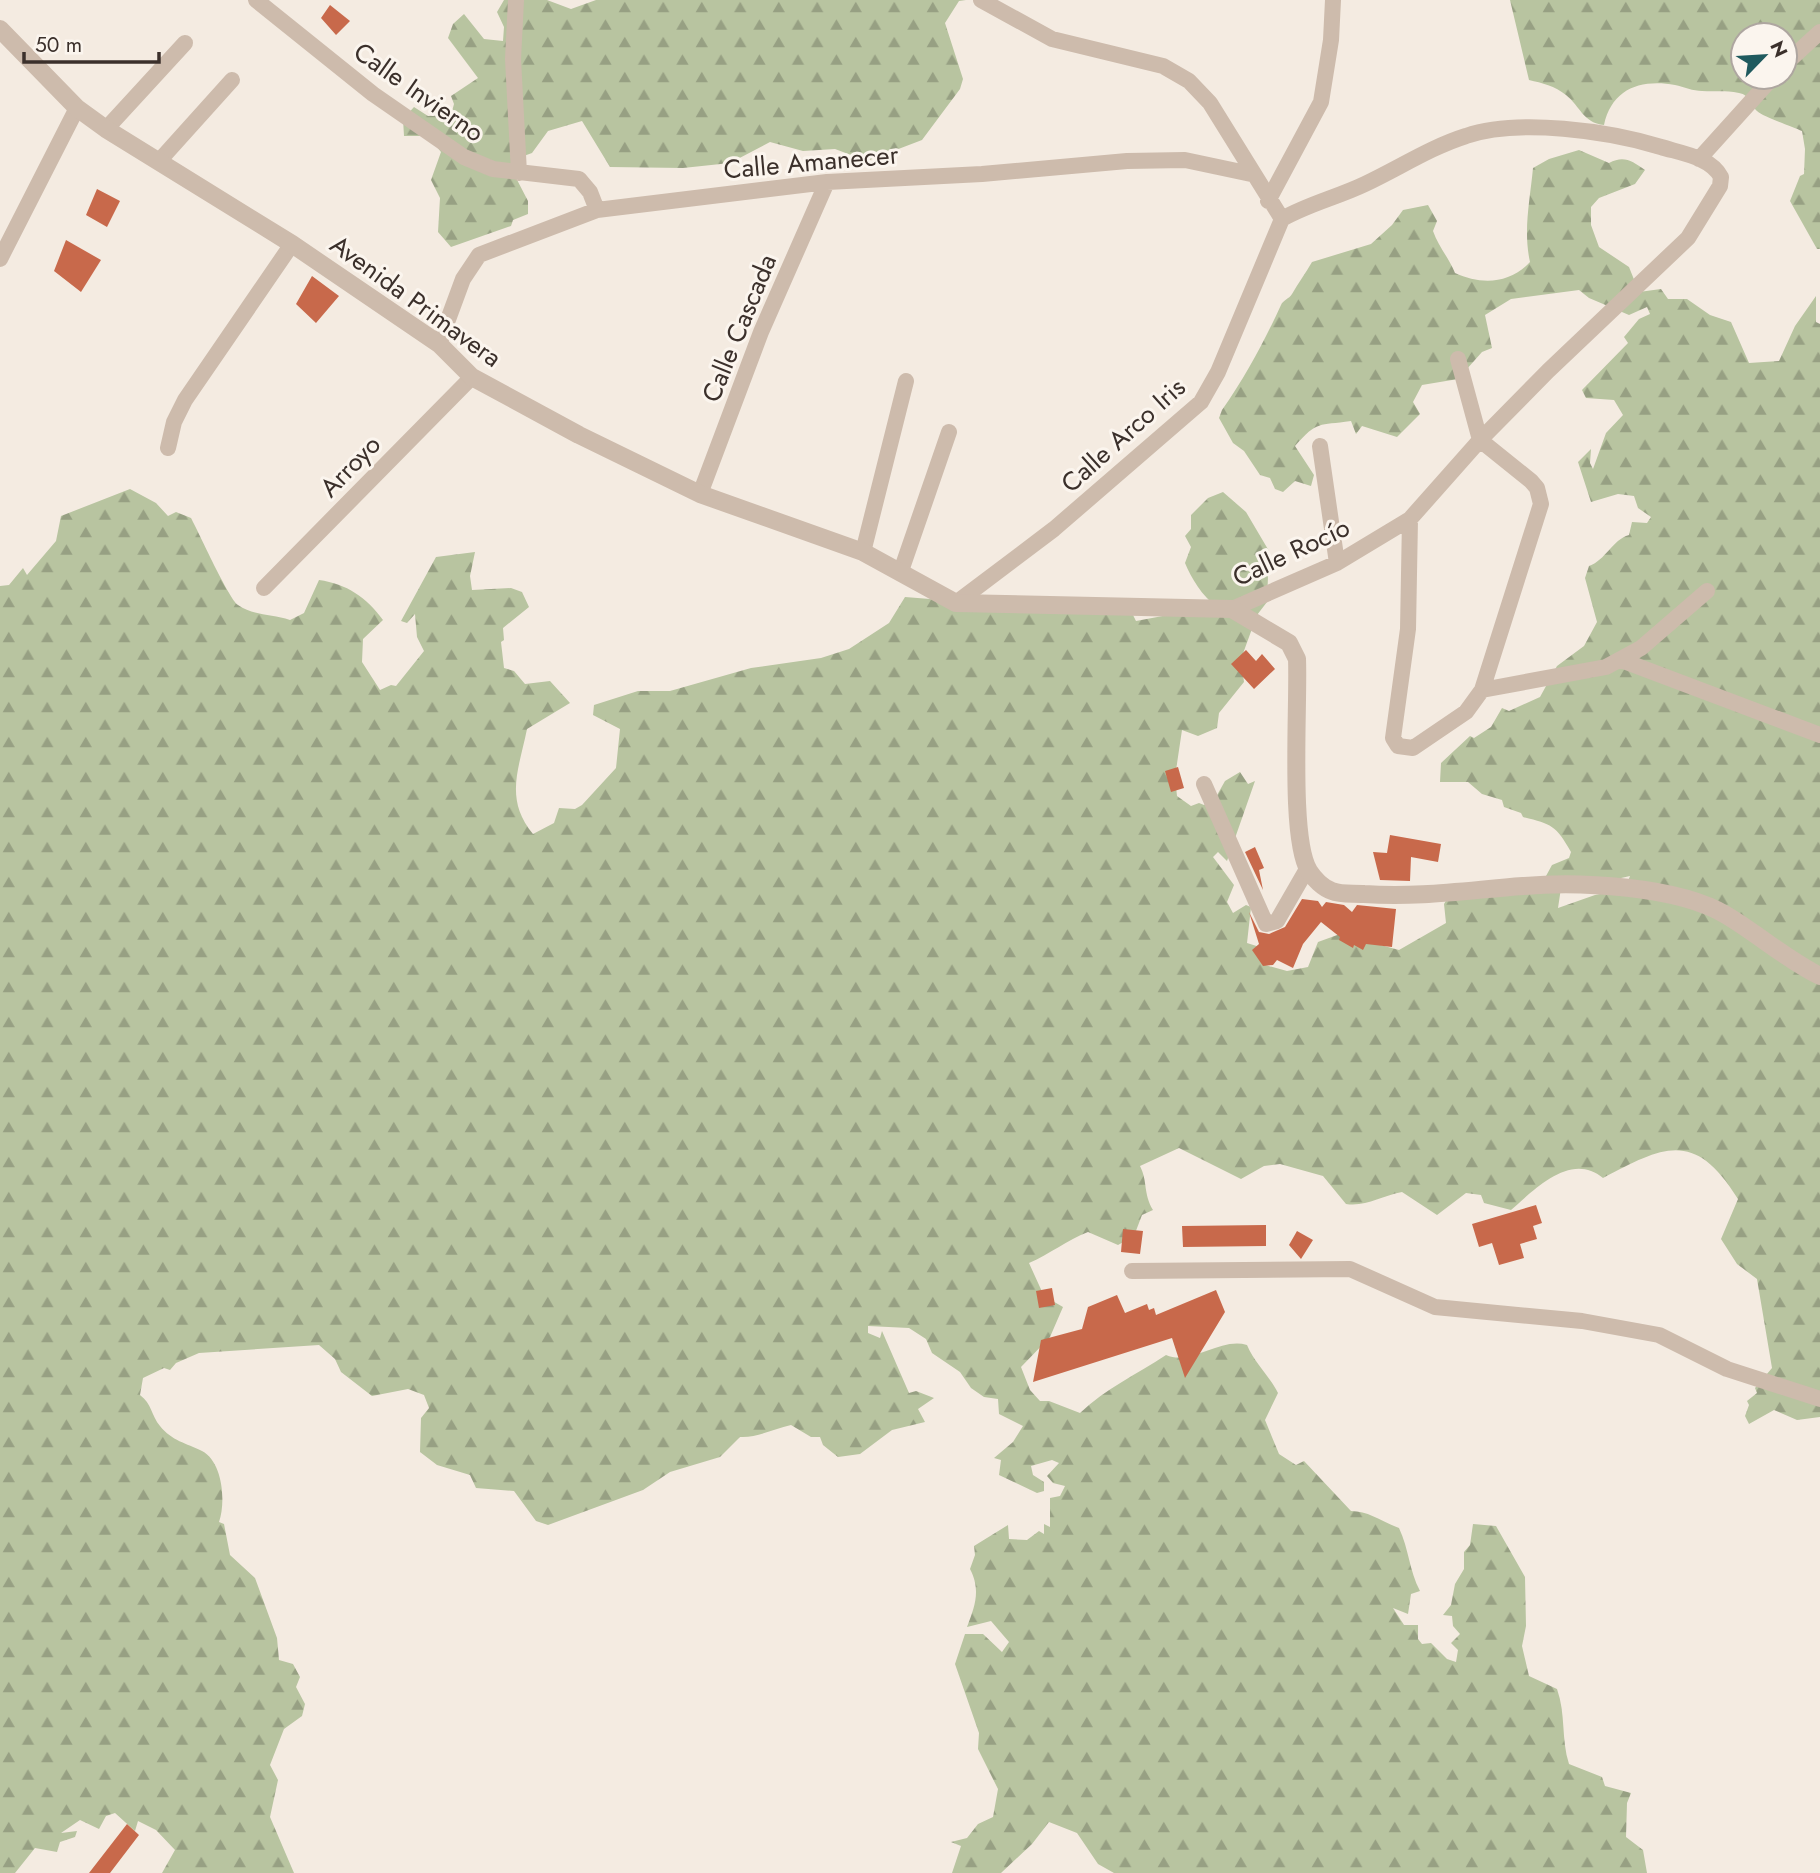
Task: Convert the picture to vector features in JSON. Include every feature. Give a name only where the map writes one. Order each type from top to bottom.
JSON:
[{"type":"street","name":"Calle Invierno","points":[[256,0],[373,94],[464,157],[494,169],[558,174],[579,179],[590,191],[597,210]]},
{"type":"street","points":[[516,0],[513,58],[519,173]]},
{"type":"street","points":[[981,0],[1071,46],[1176,72],[1200,90],[1210,103],[1251,174],[1282,219],[1304,206],[1340,196],[1467,135],[1499,129],[1536,126],[1648,143],[1699,159],[1760,91]]},
{"type":"street","points":[[1268,201],[1321,102],[1334,0]]},
{"type":"street","name":"Avenida Primavera","points":[[0,29],[77,108],[106,129],[292,243],[439,344],[471,377],[579,435],[700,494],[863,552],[956,603]]},
{"type":"street","points":[[1799,51],[1820,32]]},
{"type":"street","points":[[106,129],[186,43]]},
{"type":"street","points":[[160,160],[232,80]]},
{"type":"street","points":[[0,259],[77,108]]},
{"type":"street","name":"Calle Rocío","points":[[956,603],[1232,609],[1337,564],[1410,519],[1480,440],[1688,238],[1720,186],[1718,171],[1699,159]]},
{"type":"street","name":"Calle Amanecer","points":[[439,344],[463,279],[480,255],[597,210],[827,182],[1163,160],[1185,160],[1251,174]]},
{"type":"street","name":"Calle Cascada","points":[[700,494],[761,332],[827,182]]},
{"type":"street","name":"Calle Arco Iris","points":[[956,603],[1054,529],[1201,402],[1218,372],[1282,219]]},
{"type":"street","points":[[168,448],[174,422],[186,400],[292,243]]},
{"type":"street","points":[[1410,519],[1408,629],[1393,738],[1398,746],[1413,748],[1466,712],[1482,690],[1541,504],[1537,488],[1531,481],[1480,440],[1458,359]]},
{"type":"street","name":"Arroyo","points":[[264,589],[471,377]]},
{"type":"street","points":[[863,552],[906,381]]},
{"type":"street","points":[[901,571],[949,432]]},
{"type":"street","points":[[1320,446],[1337,564]]},
{"type":"street","points":[[1482,690],[1582,673],[1621,660],[1641,648],[1707,591]]},
{"type":"street","points":[[1232,609],[1289,643],[1297,659],[1299,819],[1307,869],[1317,881],[1334,892],[1408,897],[1526,886],[1600,887],[1653,893],[1698,903],[1724,914],[1820,976]]},
{"type":"street","points":[[1621,660],[1820,735]]},
{"type":"street","points":[[1204,784],[1266,924],[1277,921],[1307,869]]},
{"type":"street","points":[[1132,1271],[1350,1269],[1435,1307],[1582,1321],[1659,1335],[1727,1368],[1820,1399]]},
{"type":"green space","points":[[504,0],[547,0],[571,9],[596,0],[966,0],[959,1],[945,23],[963,79],[960,89],[922,140],[867,161],[835,149],[803,151],[770,142],[730,163],[683,168],[610,167],[582,121],[548,131],[532,153],[521,157],[514,174],[528,201],[528,214],[513,220],[511,226],[451,247],[438,232],[440,198],[431,180],[441,152],[428,136],[404,136],[403,119],[414,107],[428,116],[451,115],[454,104],[451,96],[478,78],[448,38],[453,24],[464,14],[484,39],[503,41],[504,27],[497,12]]},
{"type":"green space","points":[[1510,0],[1820,0],[1820,249],[1817,249],[1790,201],[1800,176],[1804,174],[1805,149],[1802,131],[1760,113],[1745,96],[1675,85],[1639,86],[1621,95],[1608,113],[1604,125],[1586,118],[1571,99],[1548,85],[1529,80]]},
{"type":"green space","points":[[1579,150],[1609,163],[1619,159],[1628,160],[1645,170],[1635,184],[1599,198],[1591,207],[1591,225],[1599,247],[1629,267],[1639,292],[1661,289],[1668,299],[1687,299],[1710,315],[1731,322],[1749,363],[1779,361],[1795,326],[1816,296],[1816,322],[1820,324],[1820,1417],[1797,1420],[1774,1410],[1749,1424],[1745,1416],[1749,1405],[1747,1401],[1757,1393],[1755,1388],[1772,1368],[1757,1279],[1737,1264],[1721,1239],[1738,1199],[1707,1162],[1693,1153],[1678,1150],[1644,1158],[1603,1178],[1591,1171],[1566,1171],[1542,1184],[1511,1210],[1484,1203],[1481,1195],[1466,1193],[1437,1215],[1402,1192],[1367,1203],[1346,1204],[1323,1176],[1280,1164],[1264,1166],[1241,1179],[1179,1148],[1140,1166],[1153,1210],[1142,1215],[1134,1236],[1118,1245],[1088,1232],[1029,1263],[1044,1296],[1063,1307],[1050,1337],[1021,1367],[1030,1390],[1040,1401],[1049,1401],[1080,1413],[1111,1389],[1166,1355],[1186,1357],[1227,1345],[1247,1345],[1278,1393],[1265,1420],[1279,1454],[1296,1465],[1304,1461],[1351,1511],[1370,1515],[1399,1528],[1420,1591],[1411,1594],[1408,1614],[1393,1608],[1404,1625],[1418,1625],[1418,1639],[1422,1644],[1431,1643],[1447,1659],[1456,1662],[1458,1650],[1451,1643],[1460,1634],[1453,1626],[1452,1616],[1443,1615],[1451,1605],[1455,1584],[1464,1569],[1464,1552],[1470,1545],[1473,1524],[1496,1526],[1525,1577],[1526,1626],[1522,1646],[1529,1676],[1557,1689],[1569,1764],[1602,1777],[1605,1786],[1631,1793],[1627,1803],[1626,1837],[1643,1850],[1647,1873],[1114,1873],[1098,1864],[1077,1833],[1049,1822],[1032,1844],[1001,1873],[952,1873],[961,1846],[951,1842],[967,1838],[978,1824],[993,1817],[998,1789],[978,1749],[979,1733],[955,1664],[965,1634],[983,1634],[1002,1652],[1009,1642],[991,1621],[967,1627],[976,1598],[970,1569],[975,1555],[974,1546],[1008,1525],[1009,1539],[1027,1540],[1039,1531],[1044,1534],[1044,1524],[1050,1527],[1050,1498],[1060,1496],[1065,1486],[1053,1483],[1047,1476],[1059,1463],[1052,1460],[1031,1466],[1033,1475],[1044,1482],[1044,1491],[1037,1493],[999,1475],[1001,1460],[994,1458],[1013,1442],[1023,1426],[999,1414],[998,1399],[984,1397],[971,1388],[960,1372],[932,1353],[926,1339],[909,1328],[868,1326],[868,1333],[880,1338],[882,1331],[909,1393],[916,1391],[934,1398],[918,1409],[925,1422],[892,1430],[860,1454],[838,1457],[823,1445],[820,1437],[811,1437],[791,1425],[759,1435],[740,1437],[720,1457],[670,1472],[643,1490],[548,1525],[536,1521],[514,1491],[476,1488],[470,1475],[437,1465],[420,1452],[421,1418],[429,1408],[424,1395],[408,1389],[372,1396],[341,1372],[335,1359],[319,1345],[199,1353],[176,1363],[170,1370],[164,1368],[143,1378],[140,1395],[160,1426],[174,1438],[202,1451],[214,1464],[222,1494],[219,1522],[224,1524],[230,1555],[255,1578],[277,1638],[279,1660],[293,1664],[300,1677],[296,1687],[305,1704],[302,1716],[284,1729],[270,1765],[278,1780],[270,1817],[294,1873],[162,1873],[175,1850],[156,1830],[138,1821],[135,1831],[115,1813],[106,1816],[99,1829],[80,1820],[61,1833],[77,1831],[75,1837],[60,1842],[57,1852],[35,1848],[15,1873],[0,1873],[0,586],[9,585],[23,568],[27,575],[56,541],[61,516],[130,489],[156,503],[168,516],[176,512],[191,518],[234,600],[244,609],[257,613],[290,620],[304,613],[319,580],[347,588],[363,598],[383,620],[363,639],[362,662],[380,690],[391,685],[396,686],[424,651],[417,637],[415,614],[407,623],[401,621],[436,557],[475,552],[470,576],[472,590],[511,588],[522,592],[529,607],[503,628],[504,640],[501,642],[504,668],[514,671],[525,684],[550,681],[570,703],[527,729],[516,783],[516,796],[524,821],[533,834],[554,823],[559,808],[575,809],[582,805],[616,768],[620,729],[593,715],[594,705],[638,691],[670,691],[751,668],[821,658],[849,649],[889,623],[905,597],[1133,615],[1136,621],[1216,606],[1194,581],[1185,563],[1191,547],[1185,536],[1191,529],[1191,515],[1208,498],[1223,492],[1246,512],[1269,551],[1267,602],[1257,615],[1241,659],[1244,682],[1219,713],[1217,728],[1198,736],[1182,730],[1175,777],[1177,796],[1191,806],[1199,803],[1204,805],[1216,797],[1225,781],[1240,772],[1248,784],[1255,781],[1227,861],[1218,852],[1213,857],[1234,885],[1227,902],[1233,913],[1246,905],[1251,907],[1247,943],[1266,949],[1265,965],[1287,971],[1308,967],[1318,942],[1340,934],[1399,950],[1446,923],[1444,904],[1452,891],[1561,888],[1558,908],[1595,895],[1625,889],[1630,876],[1586,886],[1546,876],[1552,865],[1569,858],[1571,852],[1557,831],[1547,824],[1523,817],[1521,813],[1504,807],[1502,800],[1482,794],[1468,782],[1440,782],[1441,763],[1470,736],[1474,738],[1491,727],[1502,708],[1509,711],[1540,697],[1557,666],[1584,646],[1597,622],[1585,578],[1589,566],[1629,535],[1632,522],[1647,523],[1651,517],[1638,508],[1634,496],[1618,494],[1591,502],[1578,462],[1591,449],[1590,463],[1593,469],[1606,433],[1623,415],[1614,400],[1586,398],[1582,390],[1628,343],[1624,337],[1639,319],[1650,314],[1647,307],[1629,315],[1589,298],[1579,290],[1511,299],[1485,315],[1492,348],[1482,352],[1458,379],[1422,385],[1413,402],[1420,414],[1397,437],[1362,426],[1356,434],[1351,421],[1325,424],[1309,432],[1295,446],[1314,475],[1311,486],[1295,481],[1283,492],[1275,489],[1270,478],[1260,475],[1244,451],[1233,443],[1219,418],[1254,359],[1282,303],[1292,294],[1312,262],[1371,244],[1392,225],[1403,210],[1428,205],[1437,221],[1433,231],[1455,273],[1485,281],[1514,275],[1530,262],[1527,227],[1533,168],[1549,159]]},
{"type":"building","points":[[330,5],[350,21],[336,35],[321,18]]},
{"type":"building","points":[[97,189],[120,201],[107,227],[86,215]]},
{"type":"building","points":[[66,240],[101,260],[81,292],[54,271]]},
{"type":"building","points":[[312,276],[339,296],[316,323],[296,304]]},
{"type":"building","points":[[1246,650],[1256,661],[1262,654],[1275,669],[1254,689],[1231,664]]},
{"type":"building","points":[[1178,767],[1184,788],[1171,792],[1165,771]]},
{"type":"building","points":[[1390,835],[1441,844],[1438,862],[1411,857],[1410,881],[1380,880],[1373,852],[1387,853]]},
{"type":"building","points":[[1255,847],[1264,868],[1259,870],[1263,890],[1245,852]]},
{"type":"building","points":[[1302,899],[1318,901],[1322,907],[1326,902],[1344,905],[1352,912],[1357,905],[1396,909],[1392,947],[1366,944],[1363,950],[1354,945],[1353,948],[1339,940],[1340,937],[1321,922],[1303,944],[1293,968],[1277,960],[1273,965],[1263,966],[1252,950],[1259,944],[1249,912],[1259,932],[1269,934],[1285,927]]},
{"type":"building","points":[[1536,1205],[1542,1223],[1533,1226],[1537,1239],[1520,1244],[1524,1258],[1499,1265],[1492,1243],[1479,1247],[1472,1224]]},
{"type":"building","points":[[1266,1225],[1266,1246],[1183,1247],[1182,1226]]},
{"type":"building","points":[[1123,1229],[1143,1231],[1140,1254],[1121,1252]]},
{"type":"building","points":[[1297,1231],[1313,1240],[1301,1259],[1289,1245]]},
{"type":"building","points":[[1052,1288],[1055,1305],[1039,1308],[1036,1291]]},
{"type":"building","points":[[1216,1290],[1225,1312],[1185,1378],[1172,1338],[1033,1382],[1041,1340],[1082,1329],[1088,1307],[1117,1295],[1125,1313],[1147,1304],[1149,1310],[1154,1308],[1156,1315]]},
{"type":"building","points":[[127,1824],[139,1835],[110,1873],[89,1873]]}]
